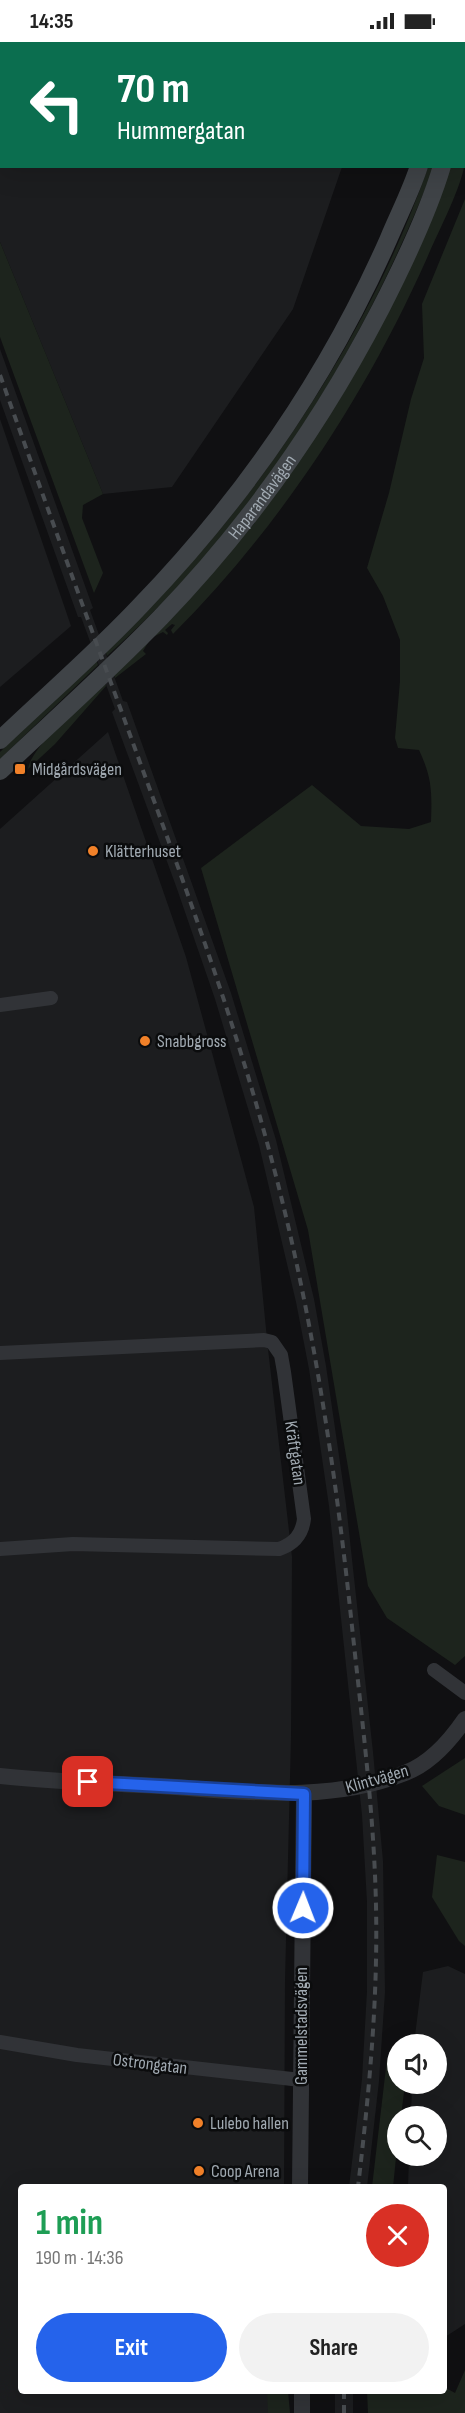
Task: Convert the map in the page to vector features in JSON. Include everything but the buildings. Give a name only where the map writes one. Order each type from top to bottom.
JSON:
[{"type":"main road","name":"Haparandavägen","points":[[0,740],[141,606],[251,477],[301,404],[339,340],[374,271],[418,168]]},
{"type":"main road","name":"Haparandavägen","points":[[0,771],[162,616],[227,543],[272,484],[320,413],[360,347],[396,278],[441,168]]},
{"type":"street","points":[[0,1005],[51,998]]},
{"type":"street","name":"Kräftgatan","points":[[0,1353],[264,1340],[272,1342],[281,1355],[304,1519],[303,1527],[296,1540],[279,1549],[73,1545],[0,1550]]},
{"type":"street","points":[[434,1670],[465,1694]]},
{"type":"street","name":"Klintvägen","points":[[0,1776],[304,1794],[343,1790],[406,1773],[433,1756],[465,1719]]},
{"type":"street","name":"Gammelstadsvägen","points":[[300,2184],[304,1794]]},
{"type":"street","name":"Ostrongatan","points":[[0,2042],[77,2055],[301,2080]]},
{"type":"street","points":[[302,2394],[302,2413]]},
{"type":"shaded area","points":[[0,168],[342,168],[293,309],[172,487],[103,494],[0,242]]},
{"type":"shaded area","points":[[428,168],[434,168],[373,302],[338,368],[299,431],[257,491],[211,549],[161,604],[107,656],[105,650],[218,532],[281,448],[339,358],[389,264]]},
{"type":"shaded area","points":[[451,168],[464,168],[455,196],[403,309],[377,360],[317,457],[284,504],[212,593],[173,634],[171,630],[175,625],[172,624],[165,630],[167,635],[163,632],[153,637],[253,525],[339,400],[373,341]]},
{"type":"shaded area","points":[[465,199],[465,1656],[455,1665],[387,1618],[368,1586],[308,1230],[201,868],[312,785],[361,826],[409,829],[431,822],[430,785],[419,750],[398,748],[395,738],[400,681],[400,640],[383,596],[367,568],[389,493],[411,399],[424,358],[422,304]]},
{"type":"shaded area","points":[[0,242],[103,494],[83,505],[82,518],[103,573],[94,593],[0,337]]},
{"type":"shaded area","points":[[0,349],[93,608],[90,610],[123,701],[127,702],[231,993],[276,1140],[314,1299],[346,1504],[383,1861],[385,1992],[379,2081],[367,2184],[349,2184],[362,2079],[367,1991],[367,1902],[362,1815],[329,1506],[309,1369],[296,1302],[259,1145],[215,999],[112,712],[115,709],[81,617],[78,617],[0,400]]},
{"type":"shaded area","points":[[0,419],[71,626],[0,687]]},
{"type":"shaded area","points":[[149,641],[143,651],[146,654],[115,678],[113,673]]},
{"type":"shaded area","points":[[96,659],[98,665],[0,759],[0,752]]},
{"type":"shaded area","points":[[105,682],[106,686],[55,744],[28,769],[31,759],[49,736]]},
{"type":"shaded area","points":[[108,732],[186,957],[254,1207],[292,1557],[284,2184],[18,2184],[18,2394],[284,2394],[286,2413],[0,2413],[0,829]]},
{"type":"shaded area","points":[[465,1758],[465,1815],[439,1806],[422,1786]]},
{"type":"shaded area","points":[[437,1855],[465,1862],[465,1946],[459,1941],[432,1897]]},
{"type":"shaded area","points":[[448,1966],[465,1974],[465,2324],[447,2336],[447,2184],[408,2184],[409,2166],[447,2166],[447,2106],[411,2106],[412,2094],[447,2094],[447,2034],[415,2034],[423,1972]]},
{"type":"shaded area","points":[[387,2059],[387,2094],[404,2094],[402,2106],[387,2106],[387,2166],[395,2166],[393,2184],[372,2184]]},
{"type":"shaded area","points":[[465,2370],[465,2413],[368,2413],[367,2394],[447,2394],[447,2389],[455,2393]]},
{"type":"shaded area","points":[[267,2394],[288,2394],[290,2413],[268,2413]]},
{"type":"shaded area","points":[[335,2394],[353,2394],[353,2413],[335,2413]]},
{"type":"railway","points":[[0,375],[218,981],[268,1146],[308,1321],[337,1498],[373,1834],[376,1906],[374,2012],[358,2184]]},
{"type":"railway","points":[[344,2394],[344,2413]]},
{"type":"place","name":"Midgårdsvägen","points":[[20,769]]},
{"type":"place","name":"Klätterhuset","points":[[93,851]]},
{"type":"place","name":"Snabbgross","points":[[145,1041]]},
{"type":"place","name":"Lulebo hallen","points":[[198,2123]]},
{"type":"place","name":"Coop Arena","points":[[199,2171]]},
{"type":"route","points":[[88,1782],[304,1794],[303,1908]]}]
